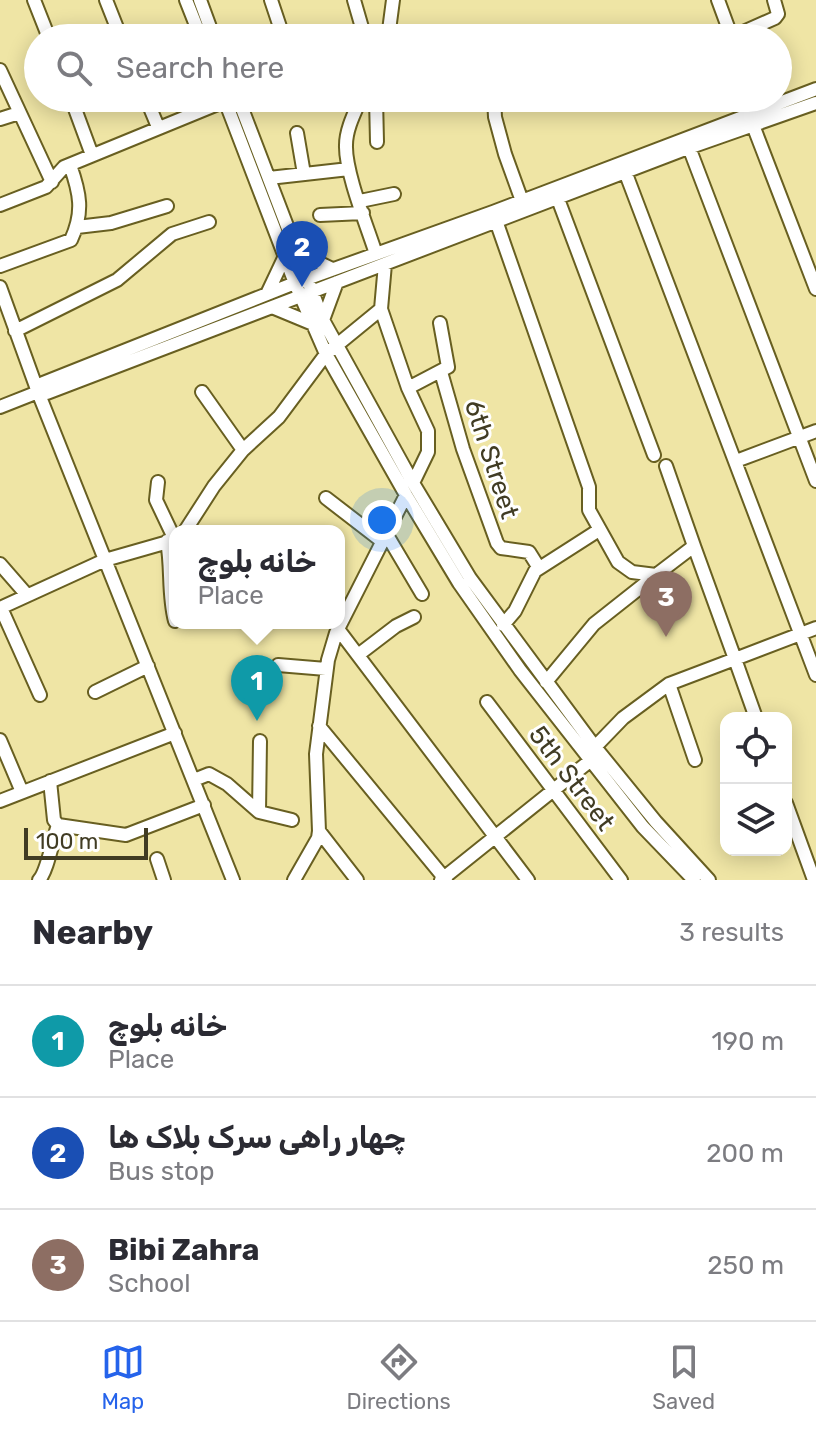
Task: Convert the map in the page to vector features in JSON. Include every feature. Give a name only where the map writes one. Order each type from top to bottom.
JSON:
[{"type":"street","points":[[34,0],[43,24]]},
{"type":"street","points":[[106,0],[115,24]]},
{"type":"street","points":[[186,0],[195,24]]},
{"type":"street","points":[[200,0],[209,24]]},
{"type":"street","points":[[271,0],[279,24]]},
{"type":"street","points":[[354,0],[361,24]]},
{"type":"street","points":[[390,24],[393,0]]},
{"type":"street","points":[[718,0],[727,24]]},
{"type":"street","points":[[762,24],[778,14],[774,0]]},
{"type":"street","points":[[0,70],[52,182]]},
{"type":"street","points":[[792,98],[816,89]]},
{"type":"street","points":[[792,106],[816,103]]},
{"type":"street","points":[[76,112],[92,155]]},
{"type":"street","points":[[152,112],[158,127]]},
{"type":"street","points":[[0,205],[31,194],[52,182],[64,167],[196,112]]},
{"type":"street","points":[[234,112],[331,349],[482,617],[643,827],[694,880]]},
{"type":"street","points":[[236,112],[269,178],[291,254],[267,294]]},
{"type":"street","points":[[355,112],[346,145],[349,169],[376,254]]},
{"type":"street","points":[[376,112],[377,142]]},
{"type":"street","points":[[495,112],[505,154],[522,201]]},
{"type":"street","points":[[0,407],[38,392],[47,393],[385,264],[494,217],[687,144],[754,112],[816,289]]},
{"type":"street","points":[[0,119],[19,113]]},
{"type":"street","points":[[297,133],[304,174]]},
{"type":"street","points":[[687,144],[816,481]]},
{"type":"street","points":[[0,266],[68,243],[77,227],[81,210],[80,191],[70,165]]},
{"type":"street","points":[[624,168],[816,675]]},
{"type":"street","points":[[269,178],[349,169]]},
{"type":"street","points":[[38,392],[43,383],[332,269],[494,217],[522,201],[556,193]]},
{"type":"street","points":[[556,193],[654,455]]},
{"type":"street","points":[[320,215],[362,207],[394,194]]},
{"type":"street","points":[[77,227],[111,223],[167,206]]},
{"type":"street","points":[[494,217],[589,487],[589,510],[618,562],[632,572],[656,575]]},
{"type":"street","points":[[15,331],[117,280],[172,234],[209,222]]},
{"type":"street","points":[[291,254],[332,269]]},
{"type":"street","points":[[345,615],[428,452],[428,431],[408,388],[381,309],[385,264]]},
{"type":"street","points":[[318,322],[337,282]]},
{"type":"street","points":[[0,287],[38,392],[233,880]]},
{"type":"street","points":[[272,307],[318,322]]},
{"type":"street","points":[[189,525],[214,486],[243,450],[279,417],[331,349],[381,309]]},
{"type":"street","points":[[440,323],[448,367],[441,372]]},
{"type":"street","name":"6th Street","points":[[408,388],[441,372],[463,449],[497,543],[501,548],[529,552],[539,568]]},
{"type":"street","points":[[202,392],[243,450]]},
{"type":"street","points":[[736,461],[816,431]]},
{"type":"street","points":[[666,466],[754,712]]},
{"type":"street","points":[[158,482],[156,500],[169,532]]},
{"type":"street","points":[[410,489],[503,625],[595,747],[656,822],[709,880]]},
{"type":"street","points":[[326,498],[385,538],[422,594]]},
{"type":"street","points":[[503,625],[515,611],[539,568],[599,530]]},
{"type":"street","points":[[40,695],[0,608],[105,560],[169,541]]},
{"type":"street","points":[[546,682],[594,624],[694,546]]},
{"type":"street","points":[[0,564],[27,595]]},
{"type":"street","points":[[358,655],[396,626],[414,617]]},
{"type":"street","points":[[595,747],[623,718],[669,684],[816,628]]},
{"type":"street","points":[[338,629],[528,880]]},
{"type":"street","points":[[294,880],[318,838],[316,754],[326,669],[338,629]]},
{"type":"street","points":[[278,665],[326,669]]},
{"type":"street","points":[[95,692],[148,666]]},
{"type":"street","points":[[669,684],[695,760]]},
{"type":"street","name":"5th Street","points":[[487,702],[621,880]]},
{"type":"street","points":[[319,726],[444,879],[591,760]]},
{"type":"street","points":[[0,801],[175,733]]},
{"type":"street","points":[[0,740],[22,792]]},
{"type":"street","points":[[259,812],[260,741]]},
{"type":"street","points":[[194,780],[209,774],[218,777],[259,812],[292,820]]},
{"type":"street","points":[[50,781],[54,820],[58,825],[126,835],[204,805]]},
{"type":"street","points":[[792,820],[814,880]]},
{"type":"street","points":[[39,880],[45,873],[48,852],[58,825]]},
{"type":"street","points":[[319,831],[357,880]]},
{"type":"street","points":[[157,859],[164,880]]},
{"type":"place","name":"چهار راهی سرک بلاک ها","points":[[302,287]]},
{"type":"place","name":"Bibi Zahra","points":[[666,637]]},
{"type":"place","name":"خانه بلوچ","points":[[257,721]]}]
